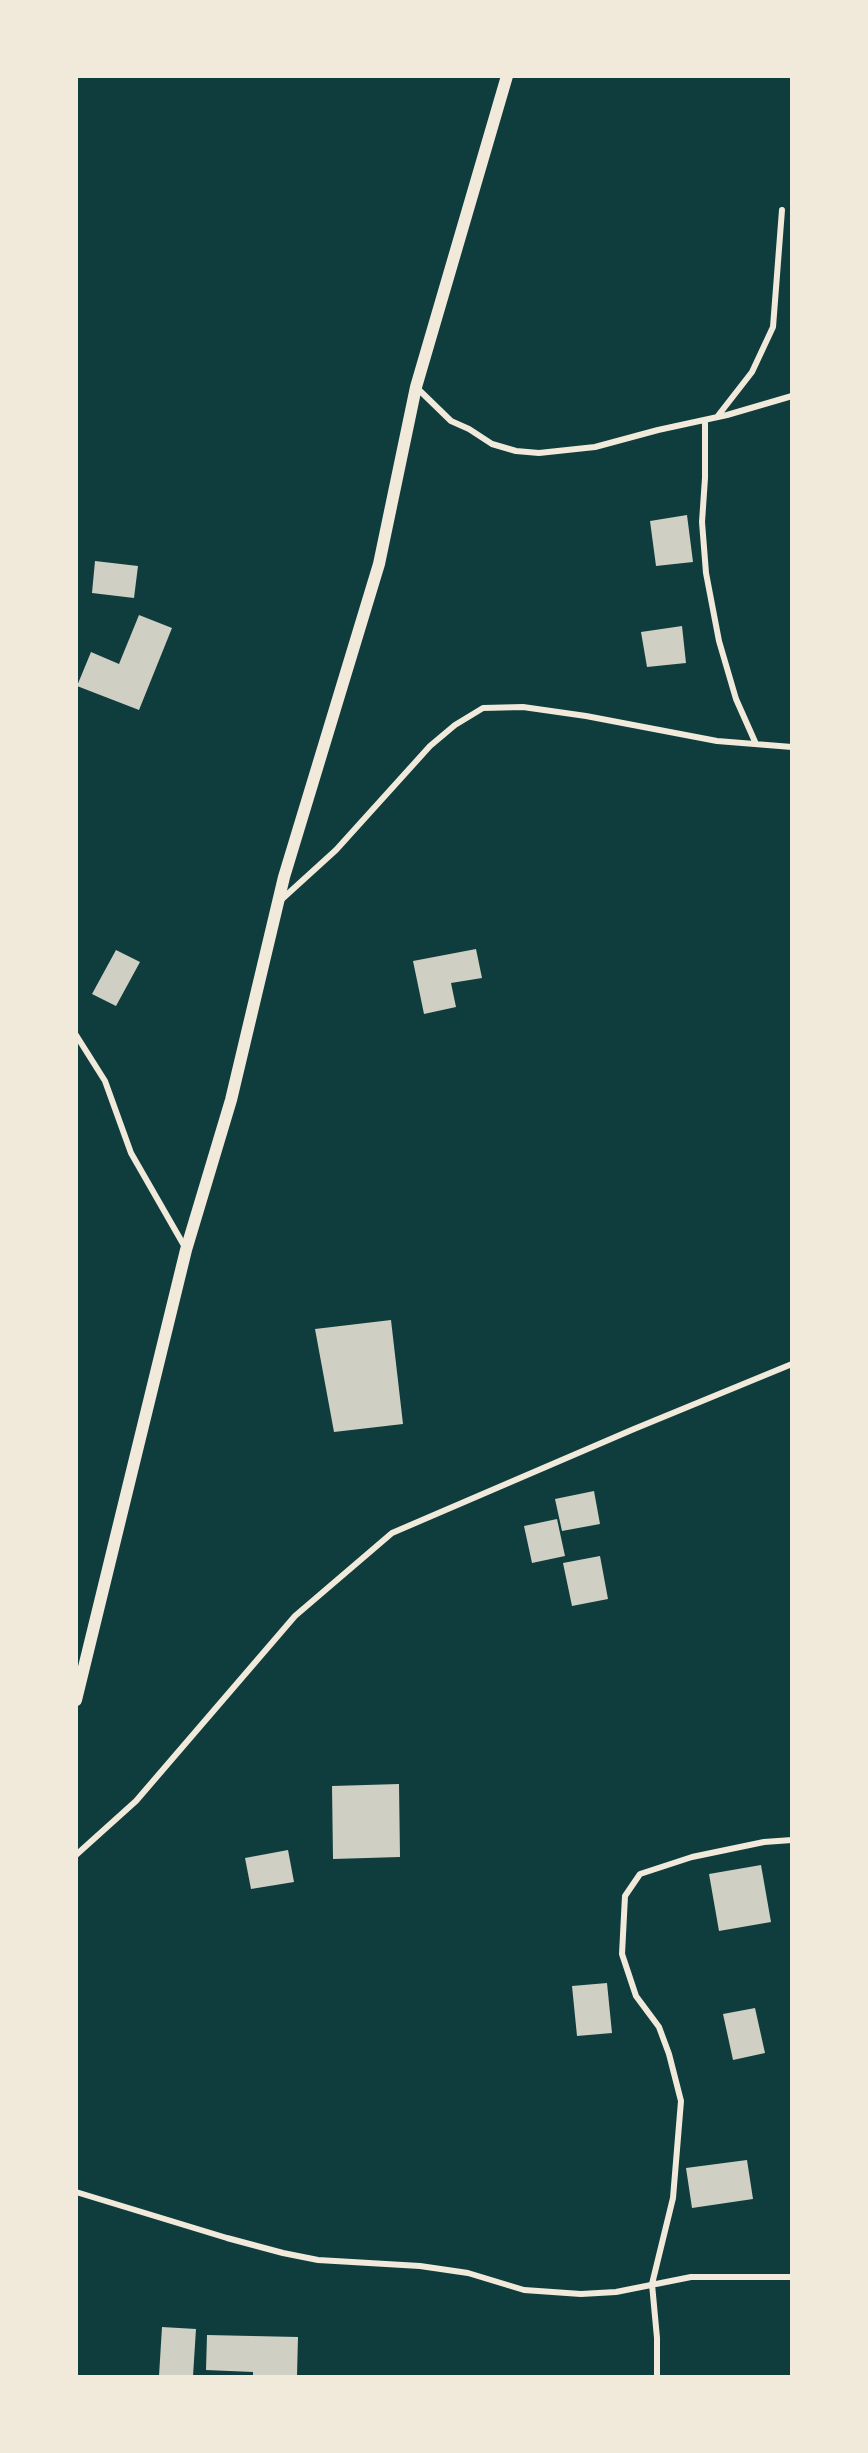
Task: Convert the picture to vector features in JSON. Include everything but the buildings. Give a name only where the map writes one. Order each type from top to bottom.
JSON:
[{"type":"main road","points":[[76,1700],[186,1250],[231,1100],[278,903],[379,564],[416,387],[507,76]]},
{"type":"street","points":[[716,417],[752,372],[773,327],[782,210]]},
{"type":"street","points":[[416,387],[451,421],[469,429],[492,444],[516,451],[539,453],[595,447],[792,396]]},
{"type":"street","points":[[705,420],[702,522],[710,595],[719,641],[736,699],[756,744]]},
{"type":"street","points":[[278,903],[336,850],[430,746],[454,725],[483,708],[534,708],[717,741],[792,747]]},
{"type":"street","points":[[76,1035],[105,1081],[130,1153],[186,1250]]},
{"type":"street","points":[[76,1855],[136,1801],[295,1616],[392,1533],[792,1364]]},
{"type":"street","points":[[657,2376],[657,2338],[652,2284],[673,2198],[681,2101],[669,2054],[659,2027],[636,1996],[622,1954],[625,1896],[640,1874],[692,1857],[764,1842],[792,1840]]},
{"type":"street","points":[[76,2192],[227,2238],[318,2260],[420,2266],[468,2273],[524,2290],[581,2294],[616,2292],[691,2277],[792,2277]]}]
